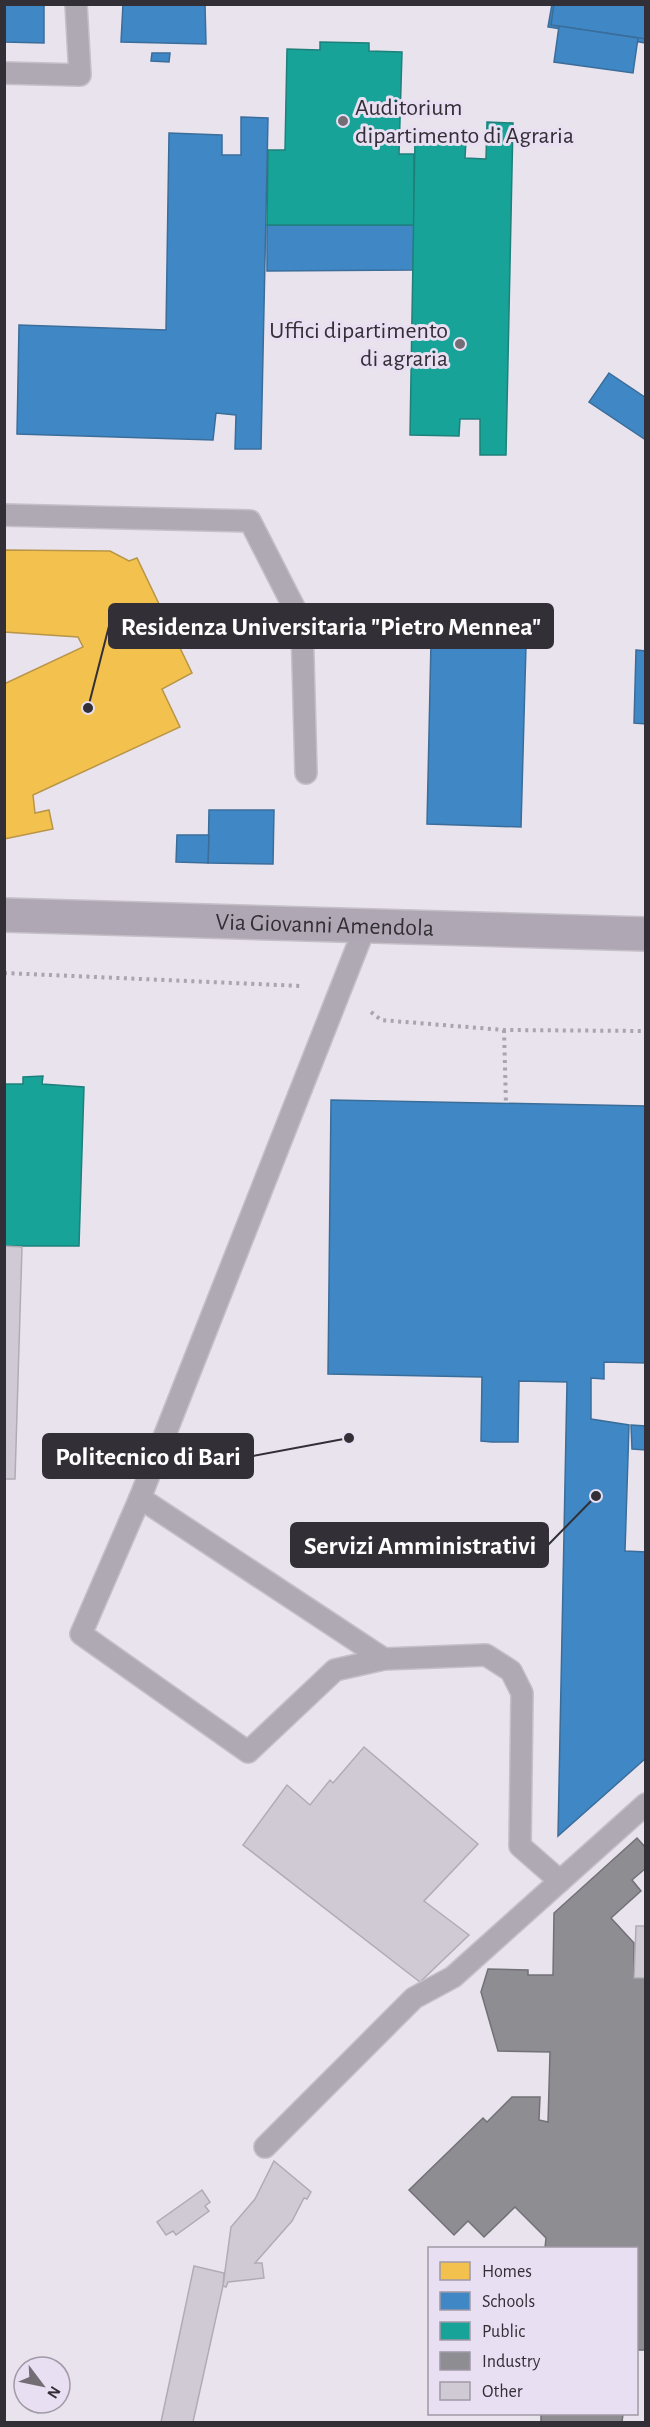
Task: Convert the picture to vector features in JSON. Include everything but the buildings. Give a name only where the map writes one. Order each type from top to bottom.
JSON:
[{"type":"main road","name":"Via Giovanni Amendola","points":[[4,915],[645,934]]},
{"type":"lane","points":[[4,73],[80,75],[76,4]]},
{"type":"lane","points":[[4,515],[250,521],[302,623],[306,773]]},
{"type":"lane","points":[[365,927],[140,1498],[81,1634],[248,1752],[335,1670],[384,1659],[486,1655],[511,1671],[522,1693],[520,1846],[560,1881]]},
{"type":"lane","points":[[140,1498],[384,1659]]},
{"type":"lane","points":[[265,2147],[414,1998],[453,1977],[645,1804]]},
{"type":"path","points":[[504,1030],[506,1104]]},
{"type":"place","name":"Auditorium dipartimento di Agraria","points":[[343,121]]},
{"type":"place","name":"Uffici dipartimento di agraria","points":[[460,344]]},
{"type":"place","name":"Residenza Universitaria \"Pietro Mennea\"","points":[[88,708]]},
{"type":"place","name":"Politecnico di Bari","points":[[349,1438]]},
{"type":"place","name":"Servizi Amministrativi","points":[[596,1496]]}]
